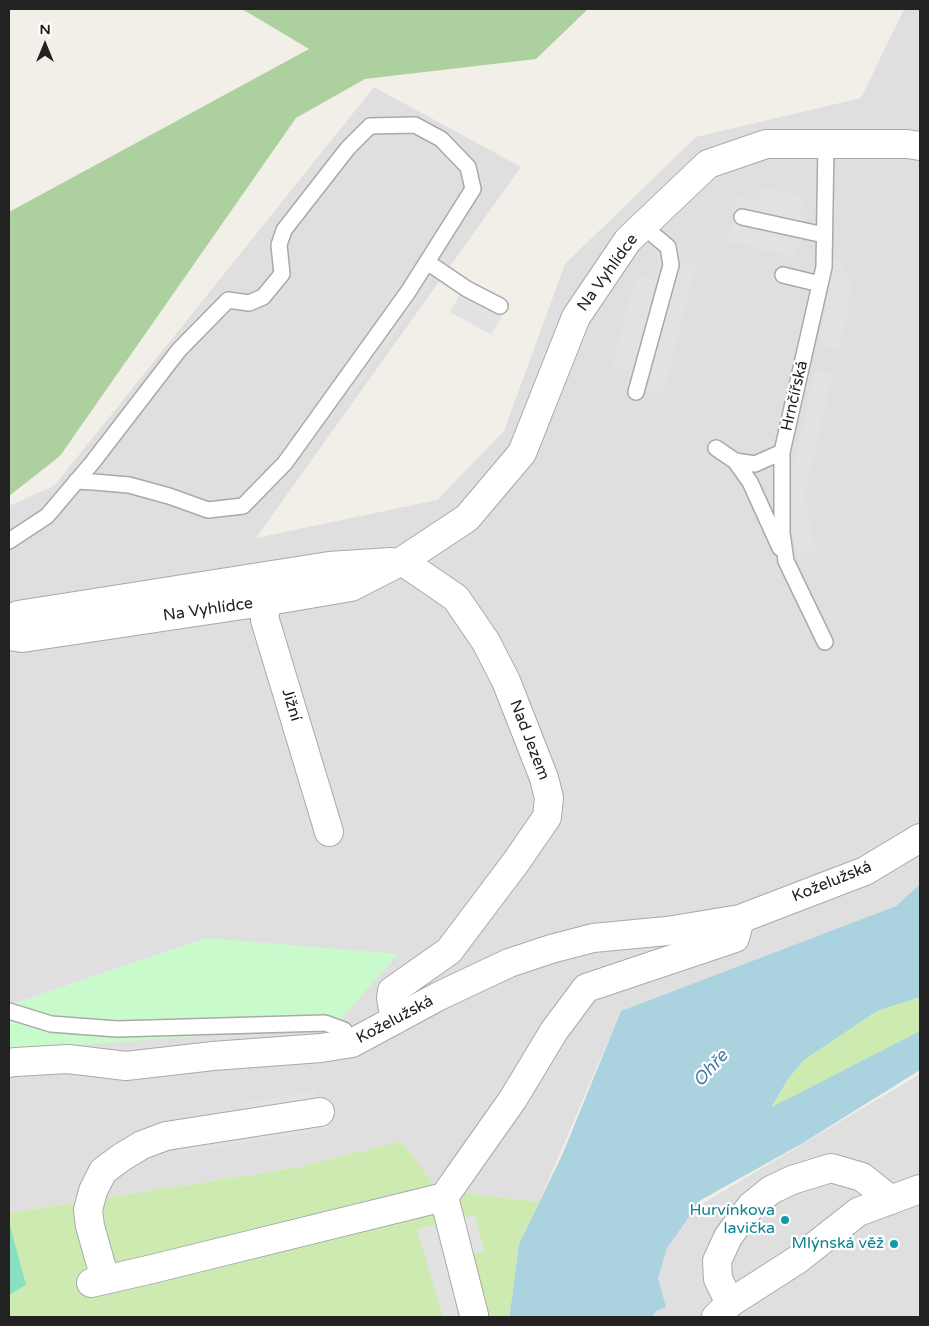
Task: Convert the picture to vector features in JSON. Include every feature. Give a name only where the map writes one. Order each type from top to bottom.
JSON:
[{"type":"street","name":"Na Vyhlídce","points":[[9,622],[18,615],[264,589],[351,587],[402,562],[467,518],[522,453],[576,317],[628,240],[708,164],[766,144],[906,144],[920,146]]},
{"type":"street","name":"Nad Jezem","points":[[396,1020],[391,998],[392,991],[449,951],[516,862],[547,817],[549,798],[544,778],[506,681],[486,642],[456,598],[402,562]]},
{"type":"street","name":"Na Vyhlídce","points":[[9,636],[22,638],[264,589]]},
{"type":"street","name":"Jižní","points":[[264,589],[265,620],[329,832]]},
{"type":"street","name":"Koželužská","points":[[9,1063],[68,1059],[126,1066],[213,1056],[321,1048],[352,1043],[440,996],[509,964],[550,949],[593,938],[667,931],[740,919],[865,871],[920,838]]},
{"type":"street","points":[[320,1112],[166,1136],[142,1144],[115,1161],[103,1171],[93,1191],[88,1210],[98,1281],[444,1197],[513,1100],[554,1031],[586,988],[735,938],[740,919]]},
{"type":"street","points":[[892,1200],[862,1177],[831,1168],[792,1180],[771,1190],[751,1206],[728,1238],[717,1261],[723,1310],[797,1260],[858,1212],[892,1200],[920,1189]]},
{"type":"street","points":[[444,1197],[474,1315]]},
{"type":"lane","points":[[9,540],[48,516],[179,350],[228,300],[249,303],[263,297],[282,274],[279,245],[284,230],[348,148],[370,126],[415,125],[441,139],[468,167],[473,189],[408,292],[285,462],[243,506],[208,510],[169,496],[129,486],[76,481]]},
{"type":"lane","name":"Hrnčířská","points":[[825,642],[786,562],[782,533],[782,452],[824,267],[826,144]]},
{"type":"lane","points":[[742,217],[824,235]]},
{"type":"lane","points":[[636,392],[671,264],[668,247],[643,226]]},
{"type":"lane","points":[[427,262],[467,289],[500,306]]},
{"type":"lane","points":[[783,275],[820,284]]},
{"type":"lane","points":[[716,448],[735,460],[755,464],[782,452]]},
{"type":"lane","points":[[735,460],[750,482],[786,562]]},
{"type":"lane","points":[[9,1011],[51,1024],[117,1029],[325,1023],[344,1030],[352,1043]]},
{"type":"shaded area","points":[[904,9],[920,9],[920,884],[896,906],[621,1011],[539,1202],[439,1190],[401,1141],[294,1168],[9,1213],[9,1050],[207,938],[12,1004],[9,1003],[9,506],[54,486],[374,87],[521,167],[256,538],[437,500],[504,431],[565,264],[696,137],[861,98]]},
{"type":"shaded area","points":[[762,187],[804,197],[800,218],[803,218],[802,241],[791,257],[727,241],[738,196],[758,201]]},
{"type":"shaded area","points":[[664,230],[676,241],[680,250],[680,261],[696,267],[663,394],[629,388],[626,384],[629,371],[612,366],[636,275],[654,278],[658,260],[656,252],[650,246]]},
{"type":"shaded area","points":[[835,256],[851,279],[849,306],[839,350],[818,345]]},
{"type":"shaded area","points":[[418,268],[433,279],[351,397],[336,384]]},
{"type":"shaded area","points":[[468,280],[509,304],[491,335],[450,312]]},
{"type":"shaded area","points":[[815,370],[833,374],[806,497],[816,551],[798,555],[788,497],[790,479]]},
{"type":"shaded area","points":[[920,1074],[920,1317],[642,1317],[652,1248],[705,1202]]},
{"type":"shaded area","points":[[315,1091],[319,1109],[326,1112],[328,1129],[181,1153],[173,1135],[241,1124],[238,1104]]},
{"type":"shaded area","points":[[475,1215],[484,1251],[460,1257],[465,1317],[443,1317],[417,1229]]},
{"type":"green space","points":[[242,9],[588,9],[536,59],[365,79],[296,118],[60,456],[9,496],[9,212],[309,49]]},
{"type":"green space","points":[[207,938],[398,954],[335,1026],[9,1050],[9,1003],[12,1004]]},
{"type":"green space","points":[[920,997],[920,1031],[772,1108],[788,1079],[804,1060],[877,1011]]},
{"type":"green space","points":[[401,1141],[439,1190],[539,1202],[519,1244],[510,1317],[9,1317],[9,1213],[294,1168]]},
{"type":"green space","points":[[9,1222],[26,1285],[9,1295]]},
{"type":"water","name":"Ohře","points":[[920,884],[920,997],[877,1011],[804,1060],[788,1079],[772,1107],[920,1031],[920,1070],[803,1143],[701,1200],[667,1248],[658,1278],[666,1307],[656,1311],[652,1317],[510,1317],[519,1244],[563,1153],[621,1011],[896,906]]},
{"type":"place","name":"Hurvínkova lavička","points":[[785,1220]]},
{"type":"place","name":"Mlýnská věž","points":[[894,1244]]}]
